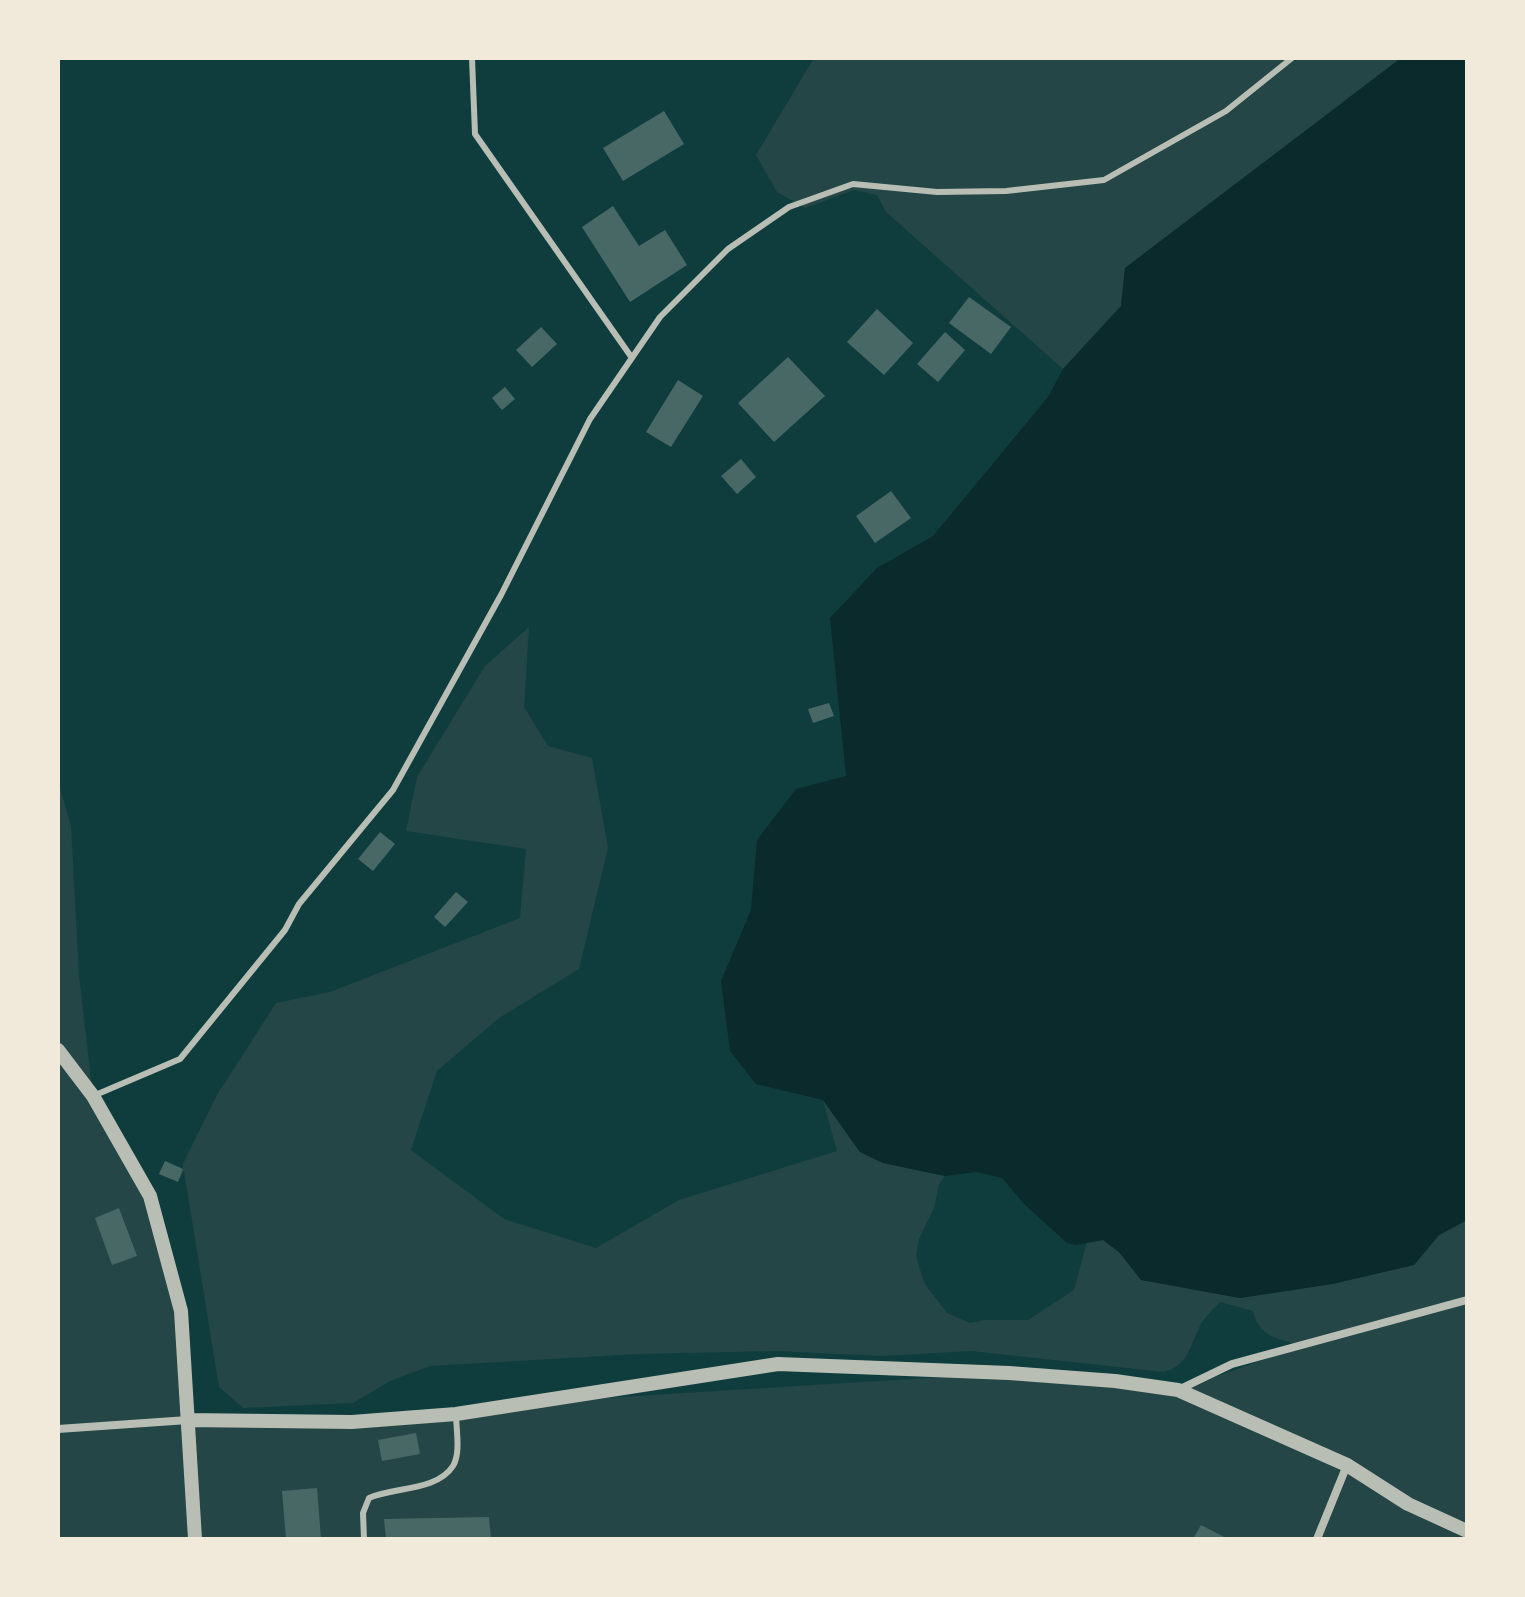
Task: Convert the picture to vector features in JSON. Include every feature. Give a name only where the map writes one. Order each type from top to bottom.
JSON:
[{"type":"street","points":[[58,1050],[93,1096],[150,1196],[181,1311],[195,1539]]},
{"type":"street","points":[[1178,1390],[1232,1364],[1467,1300]]},
{"type":"street","points":[[58,1429],[188,1420],[352,1422],[456,1414],[778,1364],[1009,1373],[1115,1381],[1178,1390],[1347,1465],[1408,1504],[1467,1531]]},
{"type":"street","points":[[1317,1539],[1347,1465]]},
{"type":"lane","points":[[472,58],[475,134],[632,358]]},
{"type":"lane","points":[[93,1096],[180,1059],[285,930],[299,904],[393,790],[501,595],[590,419],[660,317],[728,249],[789,207],[853,184],[937,192],[1006,191],[1104,180],[1226,111],[1292,58]]},
{"type":"lane","points":[[364,1539],[363,1513],[369,1498],[437,1479],[453,1465],[457,1448],[456,1414]]},
{"type":"shaded area","points":[[814,58],[1401,58],[1125,268],[1121,306],[1063,369],[886,212],[877,195],[854,190],[805,208],[777,192],[756,155]]},
{"type":"shaded area","points":[[1401,58],[1467,58],[1467,1220],[1439,1235],[1414,1265],[1332,1284],[1240,1298],[1141,1280],[1119,1252],[1103,1240],[1076,1245],[1067,1243],[1024,1204],[1002,1178],[976,1172],[945,1176],[883,1163],[860,1152],[823,1100],[756,1084],[730,1051],[721,981],[751,910],[757,840],[796,789],[846,776],[830,618],[877,568],[933,536],[1048,397],[1063,369],[1121,306],[1125,268]]},
{"type":"shaded area","points":[[529,627],[524,707],[548,746],[592,758],[608,848],[579,969],[499,1018],[437,1071],[411,1150],[504,1219],[596,1248],[679,1200],[837,1151],[823,1100],[860,1152],[883,1163],[945,1176],[939,1184],[934,1208],[919,1239],[916,1255],[924,1283],[947,1313],[970,1323],[1028,1320],[1074,1290],[1087,1242],[1103,1240],[1119,1252],[1142,1280],[1240,1298],[1332,1284],[1414,1265],[1439,1235],[1467,1220],[1467,1539],[58,1539],[58,781],[71,826],[79,976],[93,1096],[150,1196],[181,1311],[188,1420],[352,1422],[554,1401],[1009,1373],[1178,1390],[1302,1346],[1266,1332],[1260,1327],[1253,1311],[1220,1302],[1201,1324],[1179,1365],[1164,1372],[971,1351],[883,1356],[776,1351],[638,1354],[430,1366],[390,1381],[353,1403],[243,1408],[219,1387],[184,1171],[178,1182],[159,1174],[165,1161],[183,1169],[217,1095],[276,1003],[330,992],[520,918],[526,849],[406,831],[417,777],[485,666]]},
{"type":"building","points":[[664,111],[684,144],[623,181],[603,148]]},
{"type":"building","points":[[613,206],[639,246],[665,230],[687,265],[630,302],[582,227]]},
{"type":"building","points":[[969,297],[1011,327],[991,354],[949,323]]},
{"type":"building","points":[[877,309],[913,343],[884,375],[847,342]]},
{"type":"building","points":[[541,327],[557,344],[532,367],[516,350]]},
{"type":"building","points":[[945,332],[965,350],[938,382],[917,364]]},
{"type":"building","points":[[788,357],[825,396],[774,442],[738,403]]},
{"type":"building","points":[[678,380],[703,396],[671,447],[646,432]]},
{"type":"building","points":[[505,387],[515,399],[502,410],[492,398]]},
{"type":"building","points":[[741,459],[756,477],[737,494],[721,476]]},
{"type":"building","points":[[891,491],[911,518],[875,543],[856,516]]},
{"type":"building","points":[[829,703],[834,716],[813,723],[808,709]]},
{"type":"building","points":[[380,832],[395,844],[373,871],[358,859]]},
{"type":"building","points":[[456,892],[468,902],[445,927],[434,917]]},
{"type":"building","points":[[165,1161],[183,1169],[178,1182],[159,1174]]},
{"type":"building","points":[[119,1208],[137,1256],[112,1265],[95,1218]]},
{"type":"building","points":[[416,1433],[420,1454],[382,1461],[378,1440]]},
{"type":"building","points":[[317,1488],[321,1539],[286,1539],[282,1491]]},
{"type":"building","points":[[489,1517],[491,1539],[386,1539],[384,1519]]},
{"type":"building","points":[[1201,1525],[1228,1539],[1193,1539]]}]
